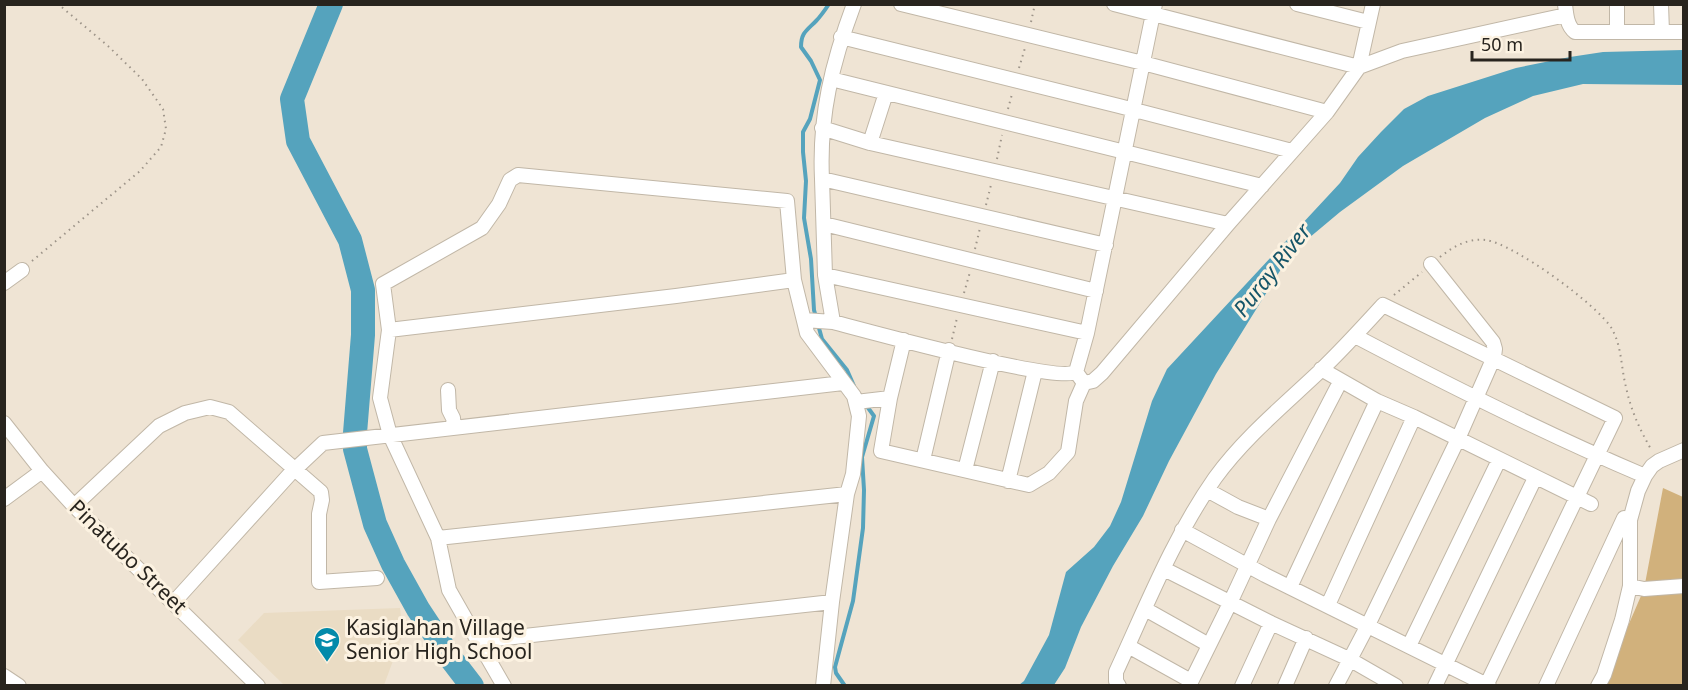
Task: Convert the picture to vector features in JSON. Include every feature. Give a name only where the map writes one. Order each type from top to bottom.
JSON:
[{"type":"street","points":[[823,686],[847,494],[853,474],[859,402],[807,333],[818,321],[825,274],[822,128],[841,37],[854,4]]},
{"type":"street","points":[[901,4],[1143,63],[1327,112]]},
{"type":"street","points":[[1114,4],[1154,9],[1359,67],[1402,51],[1566,10],[1570,28],[1575,32],[1683,32]]},
{"type":"street","points":[[1297,4],[1368,22]]},
{"type":"street","points":[[504,686],[449,591],[438,538],[390,435],[380,398],[380,389],[389,330],[384,284],[482,228],[499,204],[510,180],[518,175],[787,201],[794,280],[818,321],[1035,371],[1071,375],[1093,381],[1327,112],[1359,67],[1373,4]]},
{"type":"street","points":[[1617,4],[1617,32]]},
{"type":"street","points":[[1661,4],[1662,32]]},
{"type":"street","points":[[904,340],[883,399],[881,451],[1029,485],[1049,473],[1066,455],[1087,333],[1154,9]]},
{"type":"street","points":[[841,37],[1134,109],[1292,151]]},
{"type":"street","points":[[831,79],[1262,186]]},
{"type":"street","points":[[870,143],[886,93]]},
{"type":"street","points":[[822,128],[870,143],[1228,224]]},
{"type":"street","points":[[822,179],[1106,245]]},
{"type":"street","points":[[824,224],[1096,291]]},
{"type":"street","points":[[1336,686],[1458,439],[1494,357],[1495,349],[1492,342],[1431,264]]},
{"type":"street","points":[[4,283],[22,270]]},
{"type":"street","points":[[825,274],[1087,333]]},
{"type":"street","points":[[389,330],[794,280]]},
{"type":"street","points":[[1119,686],[1116,681],[1116,672],[1145,609],[1182,530],[1216,477],[1246,442],[1355,336],[1383,305],[1494,357],[1615,418],[1597,456],[1584,501],[1487,685],[1290,587],[1182,530]]},
{"type":"street","points":[[1355,336],[1476,399],[1645,476]]},
{"type":"street","points":[[923,460],[949,350]]},
{"type":"street","points":[[965,470],[993,361]]},
{"type":"street","points":[[1321,369],[1340,382],[1377,401],[1584,501]]},
{"type":"street","points":[[1008,481],[1035,371]]},
{"type":"street","points":[[1128,646],[1190,683],[1269,519],[1340,382]]},
{"type":"street","points":[[174,602],[295,469],[319,446],[332,442],[390,435],[843,383]]},
{"type":"street","points":[[448,390],[449,410],[453,416],[454,428]]},
{"type":"street","points":[[859,402],[883,399]]},
{"type":"street","points":[[1290,587],[1377,401]]},
{"type":"street","points":[[74,506],[159,426],[185,413],[210,407],[229,412],[321,492],[320,582],[377,578]]},
{"type":"street","points":[[1328,605],[1414,417]]},
{"type":"street","name":"Pinatubo Street","points":[[4,423],[42,471],[74,506],[258,686]]},
{"type":"street","points":[[1598,686],[1604,675],[1622,620],[1630,586],[1632,508],[1645,476],[1659,461],[1683,450]]},
{"type":"street","points":[[1409,646],[1499,460]]},
{"type":"street","points":[[4,499],[42,471]]},
{"type":"street","points":[[1435,686],[1535,478]]},
{"type":"street","points":[[1207,490],[1238,507],[1269,519]]},
{"type":"street","points":[[438,538],[847,494]]},
{"type":"street","points":[[1546,686],[1624,518]]},
{"type":"street","points":[[1164,569],[1349,659],[1393,685]]},
{"type":"street","points":[[1630,586],[1644,589],[1683,586]]},
{"type":"street","points":[[478,641],[832,602]]},
{"type":"street","points":[[1145,609],[1209,645]]},
{"type":"street","points":[[1242,686],[1271,623]]},
{"type":"street","points":[[1285,686],[1306,638]]},
{"type":"street","points":[[4,676],[20,686]]},
{"type":"path","points":[[22,270],[140,171],[161,147],[166,129],[162,109],[142,79],[108,46],[58,4]]},
{"type":"path","points":[[1383,305],[1449,250],[1473,240],[1487,240],[1503,244],[1554,277],[1598,312],[1611,327],[1617,339],[1633,415],[1659,461]]},
{"type":"shaded area","points":[[1663,488],[1683,497],[1683,685],[1602,686],[1644,589]]},
{"type":"shaded area","name":"Kasiglahan Village Senior High School","points":[[400,608],[403,634],[384,685],[284,685],[238,640],[264,613]]},
{"type":"water","name":"Puray River","points":[[1683,50],[1683,85],[1583,84],[1533,96],[1485,118],[1403,166],[1340,212],[1291,253],[1216,374],[1169,461],[1143,516],[1113,566],[1081,627],[1065,668],[1054,685],[1019,685],[1024,681],[1049,635],[1066,572],[1094,547],[1110,526],[1121,502],[1152,401],[1167,369],[1340,183],[1358,157],[1404,109],[1428,96],[1516,68],[1603,52]]},
{"type":"waterway","points":[[331,4],[292,99],[298,141],[350,240],[363,290],[363,335],[355,449],[375,524],[393,564],[418,609],[472,686]]},
{"type":"waterway","points":[[829,4],[805,32],[801,42],[801,47],[820,80],[810,119],[803,132],[806,181],[804,218],[811,259],[814,310],[822,339],[847,370],[854,386]]},
{"type":"waterway","points":[[845,686],[836,673],[835,667],[853,601],[863,528],[862,457],[874,416],[866,405]]},
{"type":"place","name":"Kasiglahan Village Senior High School","points":[[327,663]]}]
